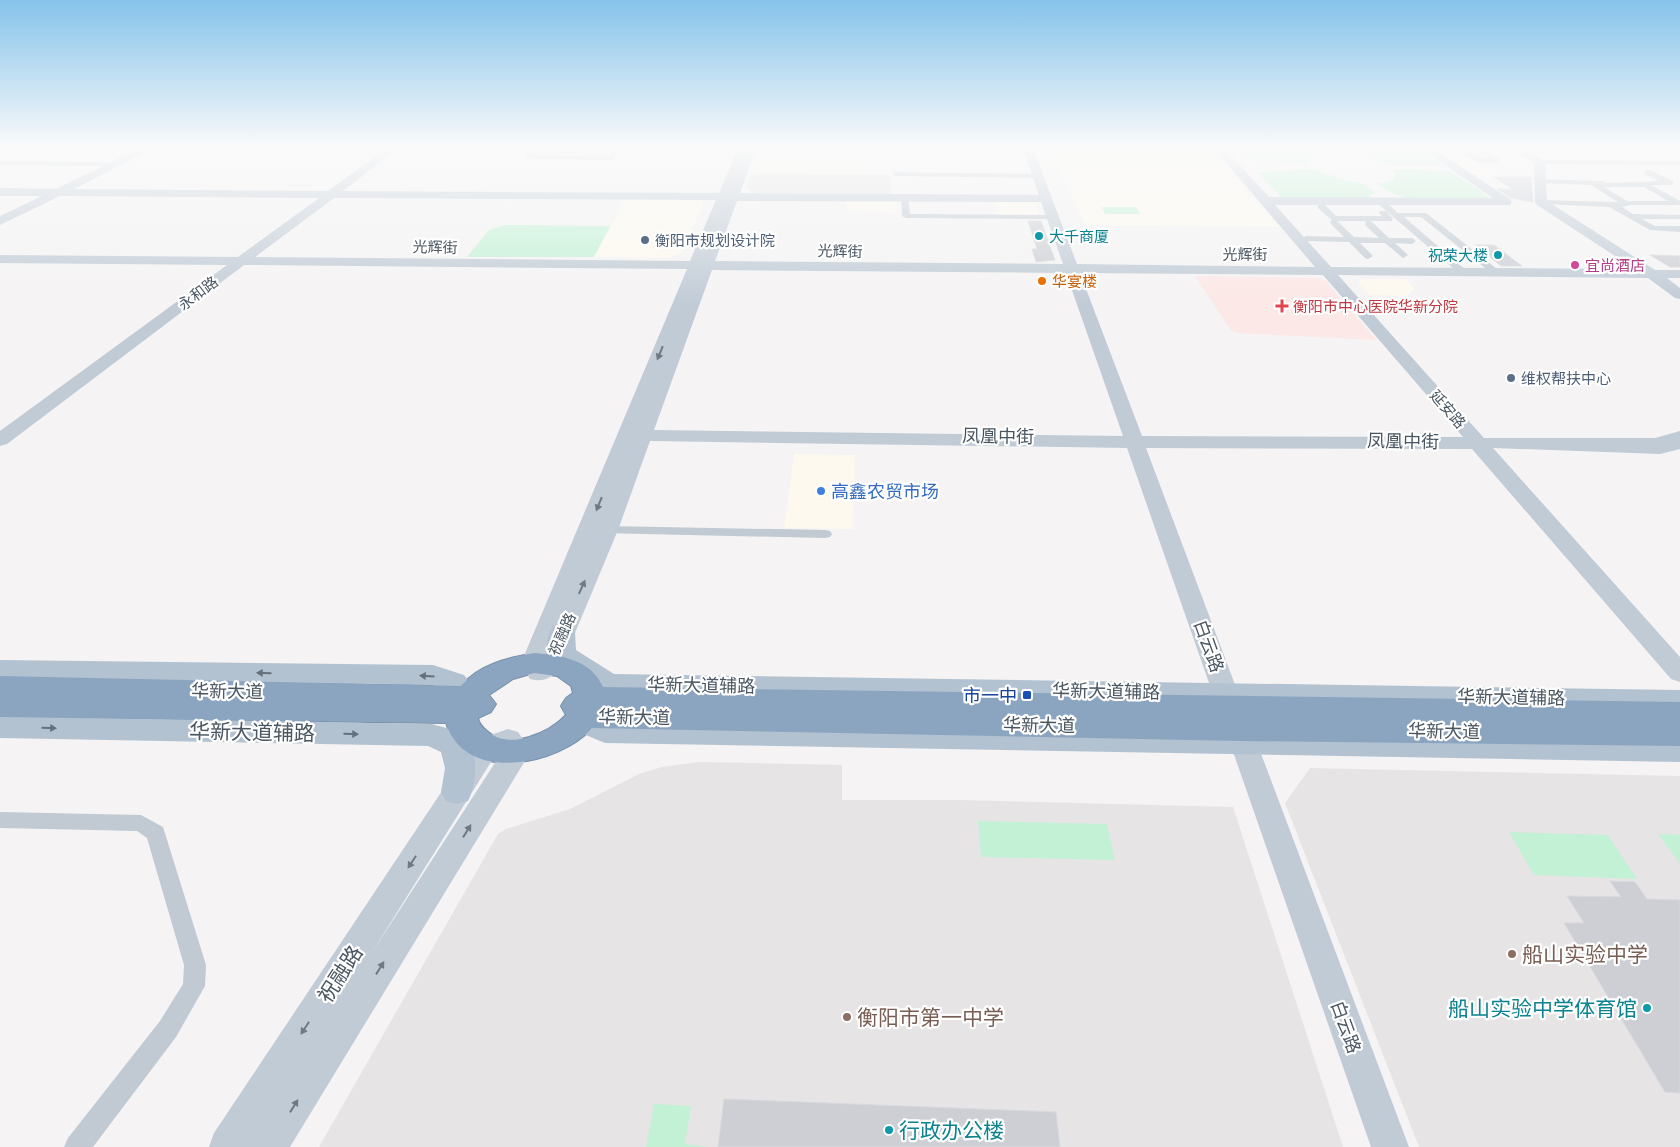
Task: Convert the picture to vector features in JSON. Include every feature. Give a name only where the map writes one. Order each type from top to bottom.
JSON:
[{"type":"highway","points":[[541,666],[562,666],[579,676],[588,690],[584,707],[569,731],[554,741],[536,747],[504,746],[471,738],[463,726],[480,684],[496,674],[515,667],[541,666]]},
{"type":"highway","name":"华新大道","points":[[0,687],[104,680],[470,705]]},
{"type":"highway","name":"华新大道","points":[[0,706],[470,705]]},
{"type":"highway","name":"华新大道","points":[[584,707],[1230,718],[1680,734]]},
{"type":"highway","name":"华新大道","points":[[1230,718],[1680,713]]},
{"type":"main road","name":"华新大道辅路","points":[[562,632],[564,655],[608,684],[1230,718],[1680,751]]},
{"type":"main road","points":[[0,669],[104,680]]},
{"type":"main road","name":"华新大道辅路","points":[[1230,718],[1680,700]]},
{"type":"main road","name":"华新大道辅路","points":[[0,727],[432,735],[455,745],[461,768],[457,792]]},
{"type":"street","points":[[0,216],[36,200]]},
{"type":"street","points":[[0,221],[39,200]]},
{"type":"street","name":"永和路","points":[[0,440],[320,200]]},
{"type":"street","name":"祝融路","points":[[541,666],[638,433],[727,200]]},
{"type":"street","points":[[904,200],[906,216],[1022,200]]},
{"type":"street","name":"白云路","points":[[1041,200],[1230,718],[1390,1147]]},
{"type":"street","name":"白云路","points":[[1045,200],[1068,270]]},
{"type":"street","points":[[1269,201],[1510,202],[1506,200]]},
{"type":"street","points":[[1598,204],[1611,202],[1606,200]]},
{"type":"street","points":[[1619,200],[1625,203],[1679,206]]},
{"type":"street","points":[[1640,200],[1680,227]]},
{"type":"street","points":[[1642,200],[1647,204]]},
{"type":"street","points":[[1537,202],[1612,205],[1678,203],[1672,200]]},
{"type":"street","name":"延安路","points":[[1269,201],[1306,239],[1332,272]]},
{"type":"street","name":"延安路","points":[[1269,201],[1483,442],[1680,656]]},
{"type":"street","points":[[1346,201],[1403,255]]},
{"type":"street","points":[[1380,201],[1463,272]]},
{"type":"street","points":[[1537,202],[1654,275],[1680,295]]},
{"type":"street","points":[[1612,205],[1653,228],[1680,227]]},
{"type":"street","points":[[1321,206],[1334,218],[1366,221],[1389,219],[1383,214]]},
{"type":"street","points":[[1396,215],[1423,215],[1497,273]]},
{"type":"street","points":[[1632,216],[1680,217]]},
{"type":"street","points":[[1334,222],[1368,256]]},
{"type":"street","points":[[1306,239],[1412,241]]},
{"type":"street","points":[[1430,244],[1459,244]]},
{"type":"street","name":"光辉街","points":[[0,261],[1680,275]]},
{"type":"street","name":"永和路","points":[[0,433],[235,263]]},
{"type":"street","name":"光辉街","points":[[1332,272],[1654,275]]},
{"type":"street","name":"祝融路","points":[[541,666],[562,632],[607,530],[638,433]]},
{"type":"street","name":"凤凰中街","points":[[638,433],[1129,440],[1675,444]]},
{"type":"street","name":"延安路","points":[[1483,442],[1680,673]]},
{"type":"street","points":[[607,530],[825,534]]},
{"type":"street","name":"白云路","points":[[1230,718],[1375,1147]]},
{"type":"street","name":"祝融路","points":[[228,1147],[457,792],[504,746]]},
{"type":"street","name":"祝融路","points":[[268,1147],[504,746]]},
{"type":"street","points":[[0,820],[141,823],[156,833],[195,965],[194,986],[168,1029],[76,1147]]},
{"type":"shaded area","name":"衡阳市规划设计院","points":[[625,200],[695,200],[701,201],[703,204],[680,254],[667,258],[594,257]]},
{"type":"shaded area","points":[[847,200],[897,200],[897,215],[881,212],[846,211]]},
{"type":"shaded area","points":[[1074,200],[1255,200],[1279,227],[1085,225]]},
{"type":"shaded area","points":[[992,201],[1035,202],[1040,216],[997,216]]},
{"type":"shaded area","name":"衡阳市中心医院华新分院","points":[[1195,276],[1315,278],[1326,281],[1376,340],[1236,333],[1231,330]]},
{"type":"shaded area","points":[[1405,279],[1415,289],[1406,296],[1370,295],[1358,283],[1360,280]]},
{"type":"shaded area","name":"高鑫农贸市场","points":[[794,454],[855,455],[853,529],[784,528]]},
{"type":"shaded area","name":"衡阳市第一中学","points":[[699,762],[842,765],[842,800],[959,800],[1233,807],[1343,1147],[319,1147],[498,834],[506,829],[570,809],[639,774],[662,767]]},
{"type":"shaded area","name":"船山实验中学","points":[[1310,768],[1680,776],[1680,1147],[1419,1147],[1285,803]]},
{"type":"green space","points":[[1102,207],[1136,207],[1140,214],[1105,214]]},
{"type":"green space","points":[[505,225],[610,226],[594,257],[467,257],[489,230]]},
{"type":"green space","points":[[978,821],[1107,824],[1115,860],[981,857]]},
{"type":"green space","points":[[1509,832],[1608,835],[1637,879],[1534,875]]},
{"type":"green space","points":[[1658,834],[1680,835],[1680,864]]},
{"type":"green space","points":[[654,1104],[691,1106],[685,1144],[710,1147],[646,1147]]},
{"type":"building","points":[[1519,200],[1533,200],[1533,202]]},
{"type":"building","name":"大千商厦","points":[[1028,221],[1041,221],[1055,260],[1036,262],[1032,249],[1037,249]]},
{"type":"building","name":"祝荣大楼","points":[[1475,245],[1494,245],[1522,266],[1501,266]]},
{"type":"building","points":[[1650,255],[1680,256],[1680,267],[1670,267]]},
{"type":"building","name":"船山实验中学体育馆","points":[[1610,881],[1635,882],[1647,899],[1680,900],[1680,1093],[1665,1092],[1564,923],[1584,923],[1567,896],[1621,897]]},
{"type":"building","name":"行政办公楼","points":[[724,1099],[1056,1112],[1060,1147],[718,1147]]},
{"type":"place","name":"大千商厦","points":[[1039,236]]},
{"type":"place","name":"衡阳市规划设计院","points":[[645,240]]},
{"type":"place","name":"祝荣大楼","points":[[1498,255]]},
{"type":"place","name":"宜尚酒店","points":[[1575,265]]},
{"type":"place","name":"华宴楼","points":[[1042,281]]},
{"type":"place","name":"衡阳市中心医院华新分院","points":[[1282,306]]},
{"type":"place","name":"维权帮扶中心","points":[[1511,378]]},
{"type":"place","name":"高鑫农贸市场","points":[[821,491]]},
{"type":"place","name":"市一中","points":[[1027,695]]},
{"type":"place","name":"船山实验中学","points":[[1512,954]]},
{"type":"place","name":"船山实验中学体育馆","points":[[1647,1008]]},
{"type":"place","name":"衡阳市第一中学","points":[[847,1017]]},
{"type":"place","name":"行政办公楼","points":[[889,1130]]}]
